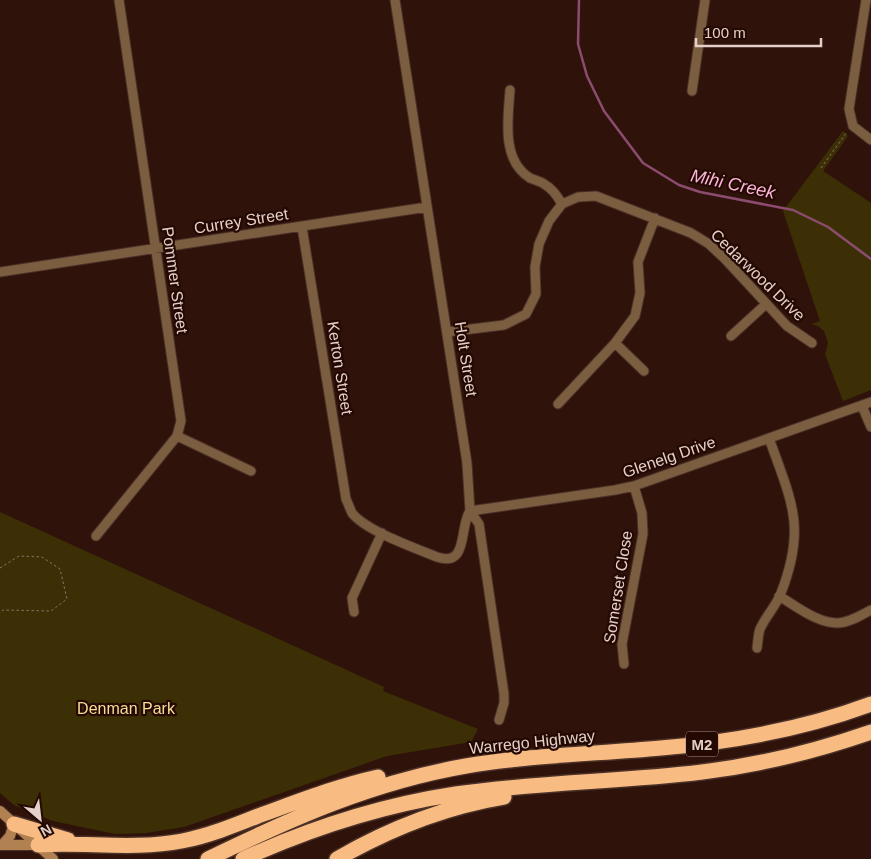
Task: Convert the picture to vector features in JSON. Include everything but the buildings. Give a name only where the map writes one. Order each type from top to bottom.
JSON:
[{"type":"highway","name":"Warrego Highway","points":[[208,859],[297,817],[359,793],[439,772],[499,762],[735,740],[794,727],[871,704]]},
{"type":"highway","name":"M2","points":[[244,859],[304,834],[383,809],[455,794],[541,785],[662,776],[749,765],[810,751],[871,732]]},
{"type":"highway","points":[[38,845],[146,845],[182,840],[232,826],[373,778],[477,757],[499,762]]},
{"type":"highway","points":[[337,859],[386,832],[412,822],[469,804],[520,794],[541,785]]},
{"type":"highway","points":[[14,824],[63,838],[76,844]]},
{"type":"main road","points":[[0,812],[53,859]]},
{"type":"main road","points":[[1,845],[10,836],[14,824]]},
{"type":"main road","points":[[1,845],[38,845]]},
{"type":"street","name":"Pommer Street","points":[[119,0],[181,421],[177,436]]},
{"type":"street","name":"Holt Street","points":[[395,0],[447,332],[467,470],[470,512],[479,524],[504,694],[504,703],[499,720]]},
{"type":"street","points":[[692,91],[706,0]]},
{"type":"street","points":[[866,0],[867,20],[849,110],[853,126],[871,140]]},
{"type":"street","points":[[447,332],[504,325],[526,314],[536,294],[535,267],[539,244],[549,221],[562,204],[554,191],[529,177],[517,166],[508,147],[510,90]]},
{"type":"street","name":"Cedarwood Drive","points":[[562,204],[578,197],[596,196],[691,233],[709,244],[787,326],[812,343]]},
{"type":"street","name":"Currey Street","points":[[0,272],[427,207]]},
{"type":"street","points":[[558,404],[615,343],[635,316],[640,293],[638,262],[655,218]]},
{"type":"street","name":"Kerton Street","points":[[302,226],[346,499],[353,514],[382,533]]},
{"type":"street","points":[[731,336],[766,304]]},
{"type":"street","points":[[615,343],[644,371]]},
{"type":"street","name":"Glenelg Drive","points":[[470,512],[634,486],[871,402]]},
{"type":"street","points":[[862,406],[871,427]]},
{"type":"street","points":[[96,536],[177,436],[251,471]]},
{"type":"street","points":[[757,648],[760,630],[780,596],[793,556],[795,534],[795,516],[792,503],[769,438]]},
{"type":"street","name":"Somerset Close","points":[[624,664],[622,644],[643,534],[642,513],[634,486]]},
{"type":"street","points":[[354,612],[352,598],[382,533],[437,557],[450,557],[457,553],[461,547],[465,521],[470,512]]},
{"type":"street","points":[[780,596],[822,620],[838,623],[871,610]]},
{"type":"path","points":[[821,168],[853,126]]},
{"type":"path","points":[[0,568],[19,556],[42,557],[60,569],[67,599],[51,611],[3,610],[0,613]]},
{"type":"green space","points":[[843,131],[848,136],[823,171],[871,203],[871,390],[843,401],[825,354],[828,343],[824,331],[818,326],[811,324],[820,321],[783,211]]},
{"type":"green space","name":"Denman Park","points":[[0,512],[384,687],[383,691],[478,729],[471,742],[387,756],[184,827],[146,833],[115,834],[53,821],[14,805],[0,793]]},
{"type":"waterway","name":"Mihi Creek","points":[[579,0],[578,44],[587,76],[604,111],[643,163],[679,185],[700,192],[793,210],[828,227],[871,259]]}]
